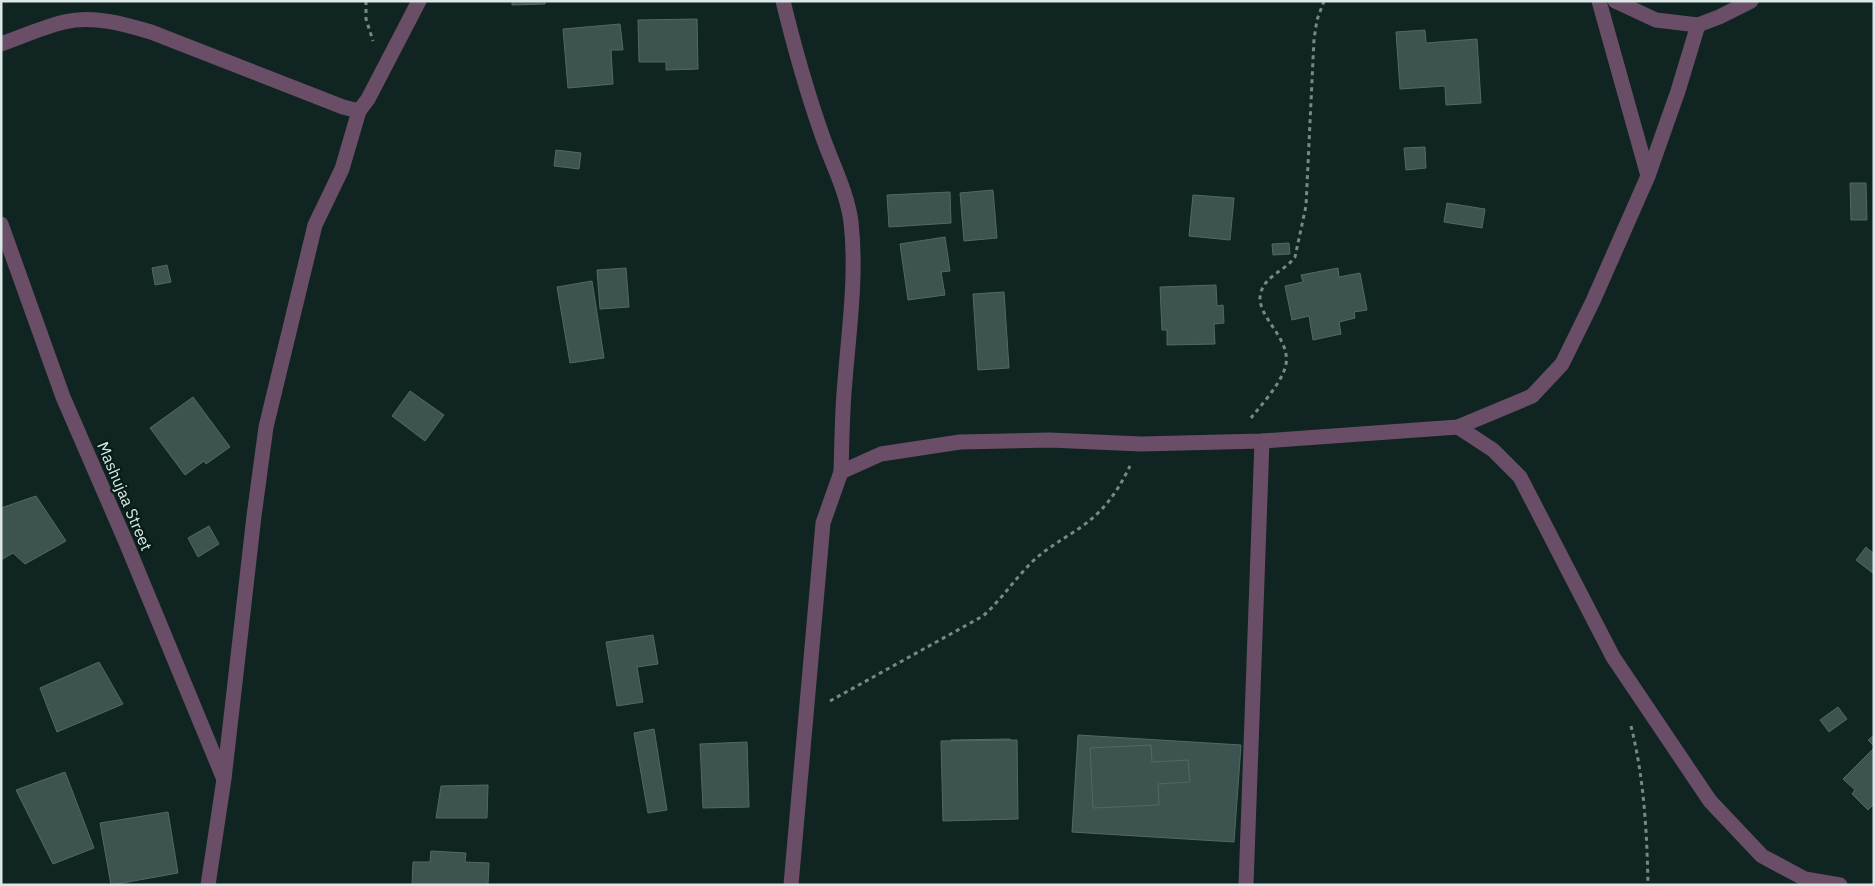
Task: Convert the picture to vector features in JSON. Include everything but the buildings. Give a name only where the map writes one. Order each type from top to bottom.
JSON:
[{"type":"street","points":[[208,885],[224,779],[266,428],[315,225],[342,169],[359,111],[368,99],[418,1]]},
{"type":"street","points":[[783,1],[796,58],[821,134],[843,191],[851,221],[853,252],[851,304],[844,383],[841,472],[823,523],[791,885]]},
{"type":"street","points":[[1598,1],[1648,176]]},
{"type":"street","points":[[1615,1],[1656,20],[1698,25],[1751,1]]},
{"type":"street","points":[[1,44],[64,22],[92,20],[123,23],[151,32],[342,107],[359,111]]},
{"type":"street","points":[[841,472],[881,454],[960,442],[1050,440],[1141,444],[1231,442],[1458,426],[1532,396],[1562,364],[1593,301],[1648,176],[1678,91],[1698,25]]},
{"type":"street","name":"Mashujaa Street","points":[[1,224],[63,397],[224,779]]},
{"type":"street","points":[[1458,426],[1493,450],[1520,478],[1613,658],[1710,801],[1762,856],[1805,879],[1840,885]]},
{"type":"street","points":[[1246,885],[1262,441]]},
{"type":"path","points":[[1231,442],[1266,399],[1284,370],[1286,363],[1287,356],[1283,344],[1261,306],[1260,294],[1266,280],[1291,262],[1294,257],[1306,206],[1314,39],[1317,20],[1324,1]]},
{"type":"path","points":[[805,714],[983,616],[1031,563],[1046,550],[1082,527],[1111,500],[1141,444]]},
{"type":"path","points":[[1630,722],[1643,792],[1648,885]]}]
